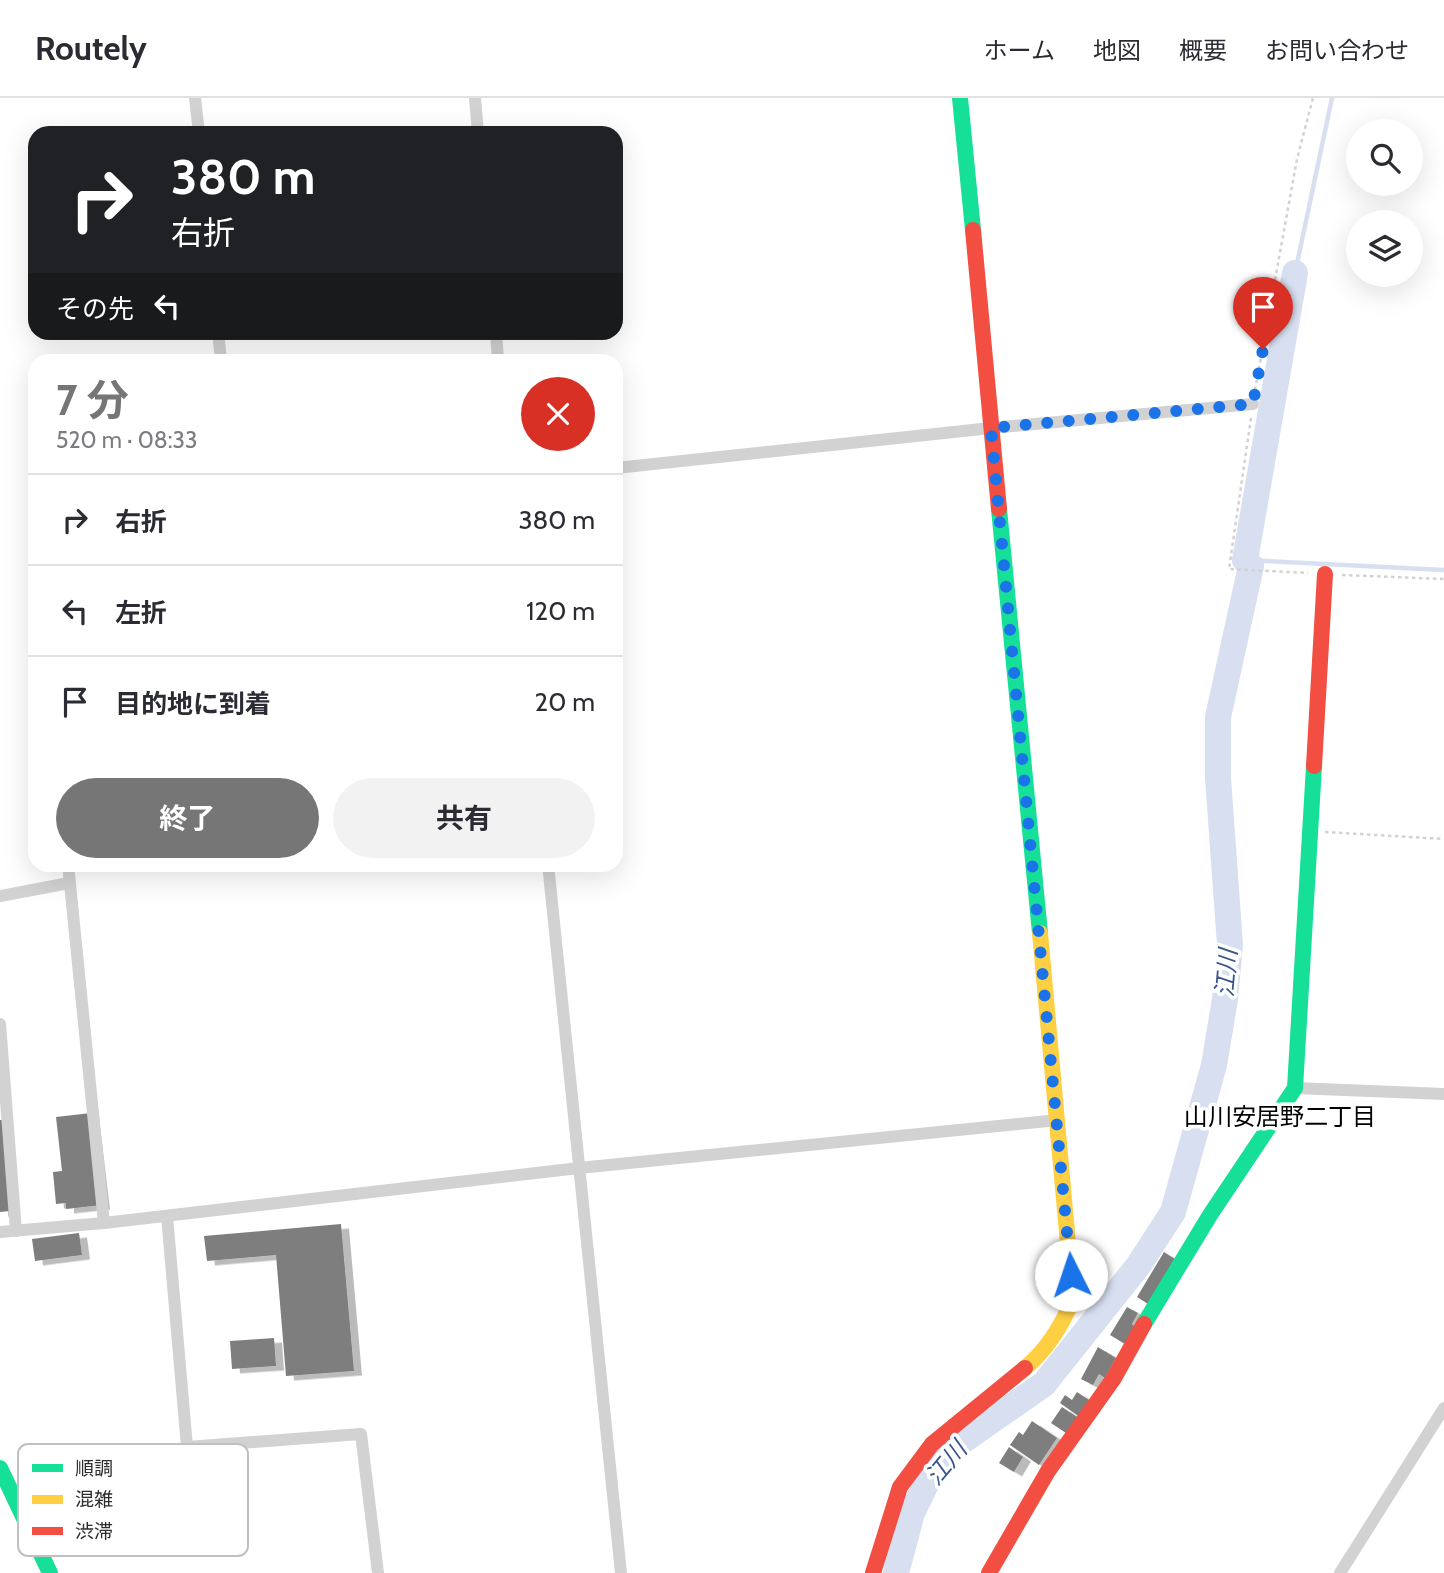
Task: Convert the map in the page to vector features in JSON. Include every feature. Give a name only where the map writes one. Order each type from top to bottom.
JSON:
[{"type":"street","points":[[195,98],[198,126]]},
{"type":"street","points":[[475,98],[477,126]]},
{"type":"street","points":[[873,1573],[900,1487],[908,1476],[932,1444],[1037,1358],[1063,1322],[1073,1299],[960,98]]},
{"type":"street","points":[[623,467],[991,428],[1253,404]]},
{"type":"street","points":[[989,1573],[1048,1471],[1114,1378],[1210,1215],[1295,1088],[1325,574]]},
{"type":"street","points":[[68,872],[104,1223]]},
{"type":"street","points":[[549,872],[621,1573]]},
{"type":"street","points":[[0,895],[69,883]]},
{"type":"street","points":[[0,1024],[16,1231]]},
{"type":"street","points":[[1295,1088],[1444,1094]]},
{"type":"street","points":[[0,1232],[104,1223],[579,1168],[1058,1120]]},
{"type":"street","points":[[167,1216],[187,1444]]},
{"type":"street","points":[[1340,1573],[1444,1408]]},
{"type":"street","points":[[227,1444],[361,1434],[378,1573]]},
{"type":"street","points":[[0,1468],[18,1506]]},
{"type":"street","points":[[42,1556],[50,1573]]},
{"type":"path","points":[[1313,98],[1297,159],[1253,404],[1229,569],[1444,579]]},
{"type":"path","points":[[1311,831],[1444,839]]},
{"type":"building","points":[[91,1113],[102,1205],[66,1209],[66,1203],[56,1204],[53,1172],[62,1171],[56,1117]]},
{"type":"building","points":[[0,1120],[3,1120],[10,1211],[0,1212]]},
{"type":"building","points":[[341,1224],[354,1371],[286,1376],[276,1255],[207,1261],[204,1236]]},
{"type":"building","points":[[79,1233],[82,1255],[35,1261],[32,1239]]},
{"type":"building","points":[[1164,1252],[1175,1259],[1148,1304],[1137,1297]]},
{"type":"building","points":[[1127,1307],[1138,1313],[1132,1324],[1135,1327],[1125,1344],[1110,1335]]},
{"type":"building","points":[[274,1338],[276,1366],[232,1369],[230,1341]]},
{"type":"building","points":[[1098,1347],[1116,1358],[1105,1378],[1099,1374],[1093,1385],[1081,1379]]},
{"type":"building","points":[[1077,1392],[1092,1402],[1081,1418],[1060,1403],[1065,1395],[1072,1400]]},
{"type":"building","points":[[1062,1407],[1077,1417],[1066,1433],[1051,1423]]},
{"type":"building","points":[[1032,1421],[1057,1438],[1039,1465],[1010,1445],[1019,1432],[1023,1435]]},
{"type":"building","points":[[1009,1447],[1023,1457],[1014,1472],[999,1463]]},
{"type":"waterway","points":[[1295,273],[1332,98]]},
{"type":"waterway","name":"江川","points":[[896,1573],[912,1513],[930,1476],[958,1444],[1044,1384],[1138,1266],[1173,1212],[1214,1065],[1225,999],[1230,945],[1218,778],[1218,717],[1251,566],[1245,560],[1295,273]]},
{"type":"waterway","points":[[1245,560],[1444,570]]},
{"type":"traffic: fast","points":[[960,98],[973,230]]},
{"type":"traffic: fast","points":[[999,509],[1040,933]]},
{"type":"traffic: fast","points":[[1144,1324],[1210,1215],[1295,1088],[1314,766]]},
{"type":"traffic: fast","points":[[0,1468],[18,1506]]},
{"type":"traffic: fast","points":[[42,1556],[50,1573]]},
{"type":"traffic: slow","points":[[1025,1368],[1053,1336],[1073,1299],[1040,933]]},
{"type":"traffic: jam","points":[[973,230],[999,509]]},
{"type":"traffic: jam","points":[[1314,766],[1325,574]]},
{"type":"traffic: jam","points":[[989,1573],[1048,1471],[1114,1378],[1144,1324]]},
{"type":"traffic: jam","points":[[873,1573],[900,1487],[932,1444],[1025,1368]]},
{"type":"district","name":"山川安居野二丁目","points":[[1280,1116]]},
{"type":"route","points":[[1071,1275],[991,428],[1253,404],[1263,349]]}]
